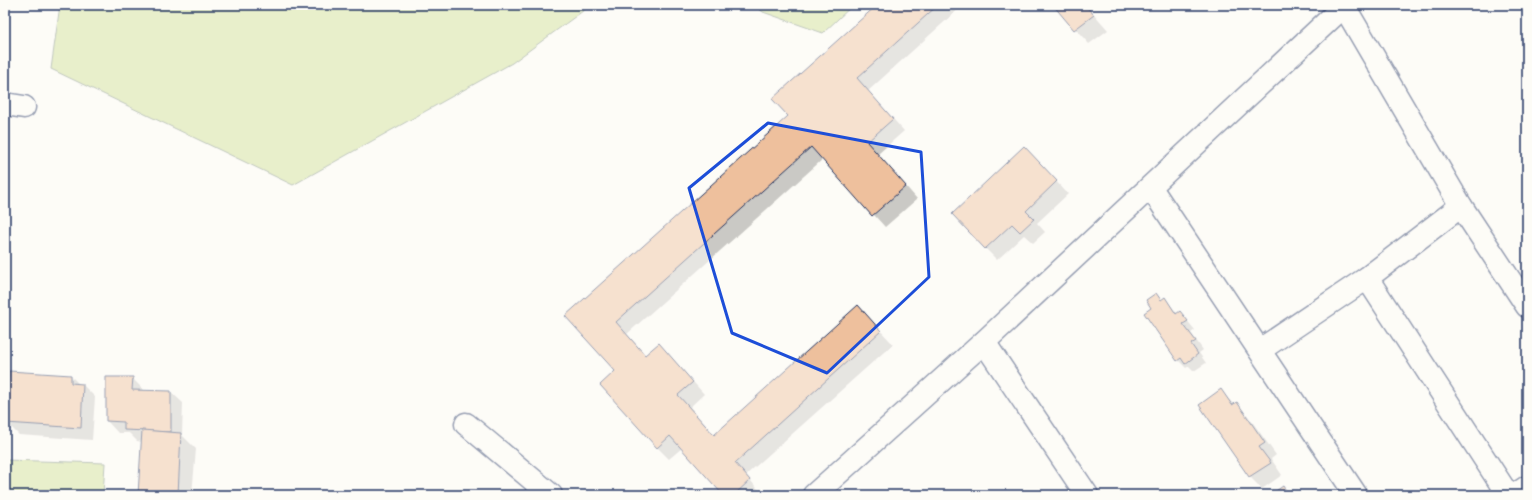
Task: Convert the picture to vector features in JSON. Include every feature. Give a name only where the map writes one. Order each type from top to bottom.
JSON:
[{"type":"street","points":[[814,495],[984,342],[1345,6],[1462,206],[1527,306]]},
{"type":"street","points":[[1151,188],[1356,495]]},
{"type":"street","points":[[1260,350],[1367,278],[1462,206]]},
{"type":"street","points":[[1367,278],[1508,495]]},
{"type":"street","points":[[984,342],[1087,495]]},
{"type":"street","points":[[466,424],[551,495]]},
{"type":"street","points":[[1515,495],[1527,487]]},
{"type":"highlighted area","points":[[768,123],[921,152],[929,277],[827,373],[732,333],[689,188]]},
{"type":"green space","points":[[60,5],[591,5],[512,63],[293,185],[51,69]]},
{"type":"green space","points":[[754,5],[853,5],[823,33],[763,12]]},
{"type":"green space","points":[[5,460],[105,463],[103,495],[5,495]]},
{"type":"building","points":[[877,5],[938,5],[857,78],[893,119],[867,142],[906,186],[872,216],[811,147],[616,322],[645,355],[659,343],[693,382],[678,395],[714,435],[858,305],[881,331],[735,463],[750,480],[734,495],[723,495],[670,436],[657,448],[600,385],[615,371],[565,316],[788,116],[772,99]]},
{"type":"building","points":[[1053,5],[1085,5],[1094,15],[1074,30]]},
{"type":"building","points":[[1024,146],[1057,181],[1026,211],[1034,219],[1020,232],[1012,224],[985,249],[952,214]]},
{"type":"building","points":[[1156,293],[1161,300],[1165,297],[1176,314],[1180,311],[1188,321],[1183,324],[1196,341],[1191,344],[1198,354],[1185,364],[1181,358],[1177,361],[1144,313],[1151,308],[1146,300]]},
{"type":"building","points":[[9,371],[71,375],[71,383],[83,384],[81,428],[6,423]]},
{"type":"building","points":[[106,377],[133,377],[132,390],[171,391],[171,432],[124,430],[124,422],[106,421]]},
{"type":"building","points":[[1221,389],[1232,405],[1237,402],[1265,443],[1259,447],[1271,463],[1249,477],[1199,405]]},
{"type":"building","points":[[142,430],[181,433],[178,495],[138,495]]},
{"type":"building","points":[[1283,486],[1289,495],[1270,495]]}]
